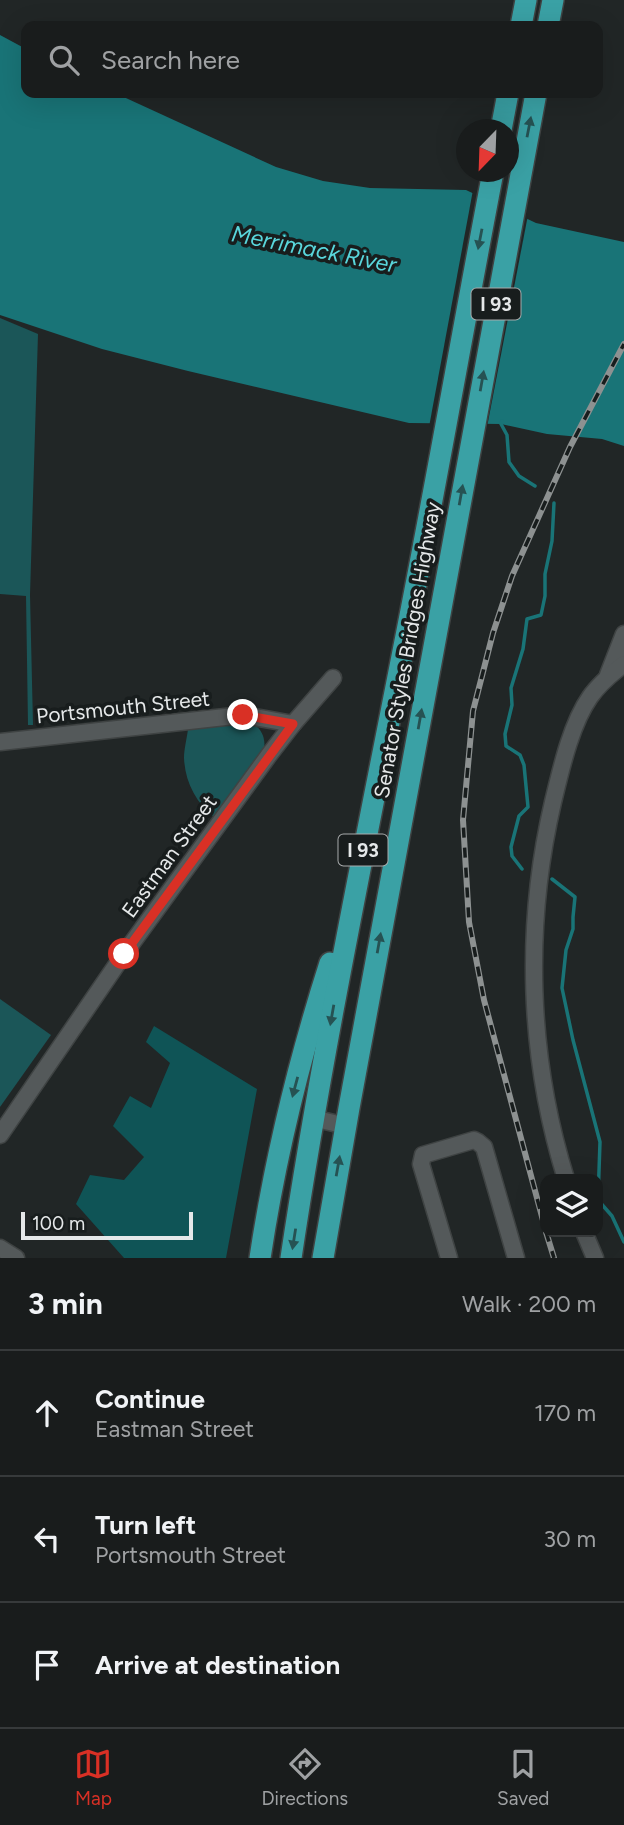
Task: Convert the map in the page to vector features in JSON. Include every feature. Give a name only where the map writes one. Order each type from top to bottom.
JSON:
[{"type":"highway","points":[[522,21],[526,0]]},
{"type":"highway","points":[[549,21],[553,0]]},
{"type":"highway","points":[[503,119],[507,98]]},
{"type":"highway","name":"Senator Styles Bridges Highway","points":[[323,1258],[535,98]]},
{"type":"highway","name":"I 93","points":[[291,1258],[313,1118],[357,881],[444,443],[491,182]]},
{"type":"highway","points":[[260,1258],[286,1119],[318,1001],[357,881]]},
{"type":"street","points":[[608,677],[624,635]]},
{"type":"street","points":[[565,1174],[546,1101],[536,1022],[533,956],[536,902],[548,823],[568,745],[590,696],[624,664]]},
{"type":"street","name":"Eastman Street","points":[[0,1135],[127,950],[293,724],[333,678]]},
{"type":"street","name":"Portsmouth Street","points":[[0,742],[243,715],[293,724]]},
{"type":"street","points":[[313,1118],[346,1126]]},
{"type":"street","points":[[449,1258],[421,1164],[422,1158],[424,1155],[474,1140],[484,1147],[516,1258]]},
{"type":"street","points":[[586,1237],[596,1258]]},
{"type":"street","points":[[0,1248],[16,1258]]},
{"type":"shaded area","points":[[0,318],[38,334],[30,595],[33,725],[28,725],[26,596],[0,594]]},
{"type":"shaded area","points":[[252,724],[263,737],[264,748],[215,818],[197,799],[189,784],[184,758],[188,729],[211,725]]},
{"type":"shaded area","points":[[0,999],[51,1035],[0,1107]]},
{"type":"shaded area","points":[[154,1026],[257,1089],[226,1258],[124,1258],[76,1204],[90,1175],[124,1180],[144,1157],[113,1126],[130,1096],[151,1108],[170,1063],[146,1042]]},
{"type":"water","name":"Merrimack River","points":[[0,35],[21,46],[21,98],[126,98],[276,167],[323,181],[370,188],[466,190],[536,223],[624,242],[624,446],[602,439],[547,434],[501,424],[409,423],[102,349],[0,315]]},
{"type":"pier","points":[[473,190],[528,215],[487,427],[429,427]]},
{"type":"waterway","points":[[502,421],[507,435],[509,462],[519,476],[535,486]]},
{"type":"waterway","points":[[522,869],[512,856],[511,847],[519,816],[528,807],[524,765],[520,755],[506,746],[505,734],[512,705],[511,688],[523,649],[527,619],[541,615],[552,541],[554,503]]},
{"type":"waterway","points":[[552,879],[575,897],[573,929],[566,950],[562,988],[600,1142],[598,1200],[612,1216],[624,1242]]},
{"type":"railway","points":[[540,1209],[484,1000],[469,922],[463,820],[473,711],[493,633],[512,576],[570,447],[624,344]]},
{"type":"railway","points":[[548,1237],[554,1258]]},
{"type":"route","points":[[124,954],[293,724],[243,715]]}]
